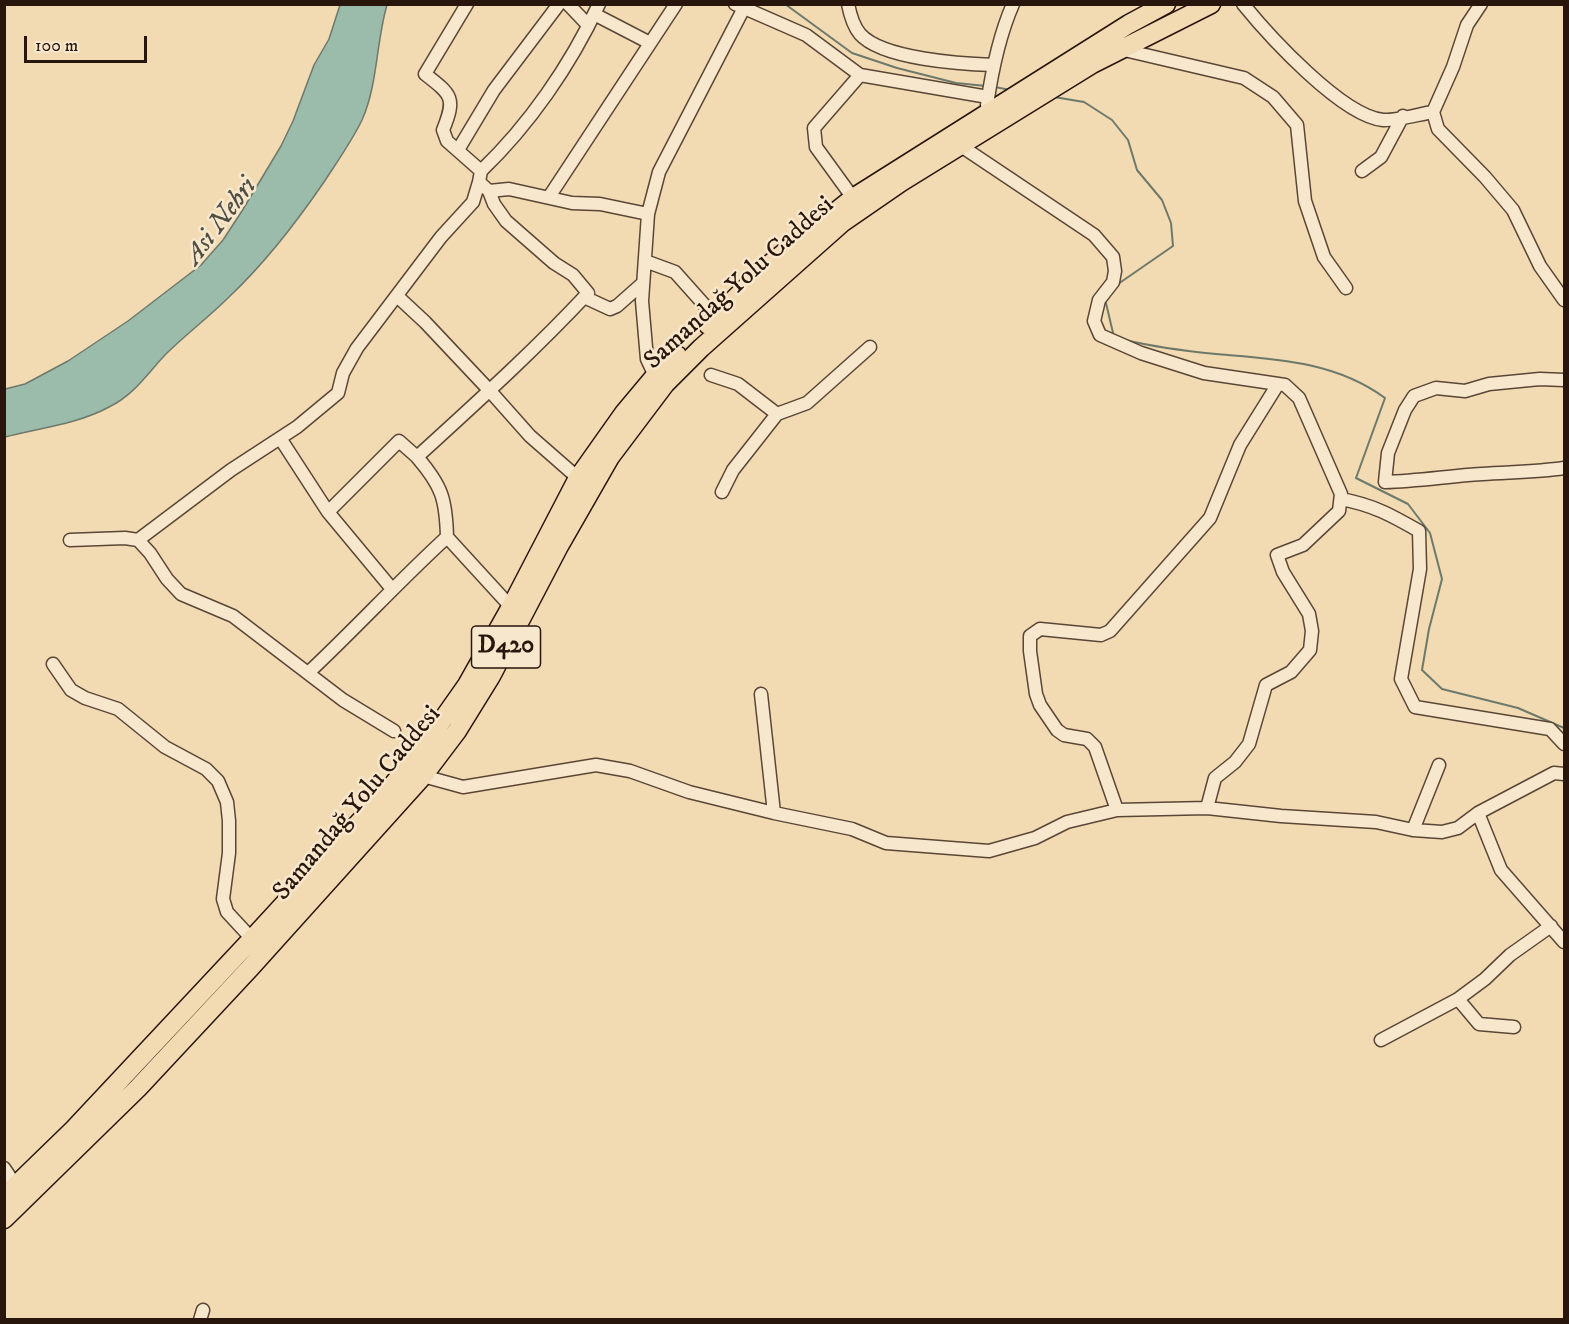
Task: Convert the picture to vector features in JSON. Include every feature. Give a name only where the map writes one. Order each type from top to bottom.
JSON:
[{"type":"highway","name":"Samandağ Yolu Caddesi","points":[[4,1219],[138,1088],[423,776],[457,731],[491,676],[559,546],[610,457],[660,380],[716,318],[770,264],[853,198],[988,101],[1007,101],[1129,24],[1166,4]]},
{"type":"highway","name":"Samandağ Yolu Caddesi","points":[[10,1191],[74,1129],[252,939],[387,792],[422,749],[467,685],[511,607],[578,478],[624,413],[843,222],[901,182],[1092,64],[1211,4]]},
{"type":"street","points":[[417,457],[490,391],[588,293],[573,274],[554,263],[506,220],[494,204],[480,177],[458,150],[447,141],[443,130],[451,108],[451,99],[425,74],[467,4]]},
{"type":"street","points":[[458,150],[494,90],[559,4]]},
{"type":"street","points":[[568,4],[588,25]]},
{"type":"street","points":[[549,197],[676,4]]},
{"type":"street","points":[[848,4],[849,13],[859,34],[873,44],[908,56],[958,64],[993,65]]},
{"type":"street","points":[[660,380],[647,359],[642,301],[648,214],[659,172],[742,6],[806,35],[860,75],[988,101],[993,65],[1005,21],[1013,4]]},
{"type":"street","points":[[1243,4],[1287,54],[1330,92],[1360,112],[1383,120],[1433,111]]},
{"type":"street","points":[[1481,4],[1467,25],[1453,67],[1433,111],[1438,129],[1485,177],[1513,210],[1540,266],[1564,300]]},
{"type":"street","points":[[138,540],[231,470],[303,422],[338,393],[343,373],[357,348],[441,237],[473,202],[480,177],[508,145],[565,68],[597,9],[650,43]]},
{"type":"street","points":[[1119,49],[1244,78],[1273,97],[1297,125],[1305,201],[1324,256],[1346,288]]},
{"type":"street","points":[[853,198],[816,147],[814,129],[860,75]]},
{"type":"street","points":[[1362,171],[1381,157],[1403,116]]},
{"type":"street","points":[[961,146],[1094,235],[1113,257],[1115,271],[1113,282],[1099,300],[1094,321],[1100,335],[1141,352],[1204,373],[1285,385],[1299,398],[1341,494],[1339,511],[1303,546],[1277,555],[1283,572],[1309,614],[1312,632],[1310,650],[1291,672],[1266,685],[1249,744],[1235,762],[1215,778],[1207,808]]},
{"type":"street","points":[[489,191],[509,189],[572,203],[600,204],[648,214]]},
{"type":"street","points":[[645,261],[675,272],[716,318]]},
{"type":"street","points":[[584,297],[610,309],[643,283]]},
{"type":"street","points":[[397,296],[490,391],[530,436],[578,478]]},
{"type":"street","points":[[722,492],[733,470],[777,414],[807,403],[870,347]]},
{"type":"street","points":[[711,375],[738,384],[777,414]]},
{"type":"street","points":[[1564,380],[1540,379],[1489,384],[1465,391],[1436,388],[1414,396],[1405,410],[1388,453],[1385,482],[1417,482],[1481,474],[1538,472],[1564,468]]},
{"type":"street","points":[[1117,810],[1095,747],[1086,739],[1064,735],[1057,730],[1040,705],[1036,694],[1030,636],[1040,629],[1101,635],[1110,631],[1210,518],[1240,445],[1278,384]]},
{"type":"street","points":[[280,438],[328,512],[392,590]]},
{"type":"street","points":[[328,512],[399,441],[435,477],[444,496],[447,537],[511,607]]},
{"type":"street","points":[[1341,499],[1365,503],[1394,516],[1419,531],[1420,569],[1401,679],[1415,707],[1550,729],[1564,744]]},
{"type":"street","points":[[309,673],[447,537]]},
{"type":"street","points":[[70,540],[125,538],[138,540],[181,594],[233,615],[342,700],[394,731]]},
{"type":"street","points":[[53,664],[71,690],[85,698],[118,709],[165,747],[206,769],[218,782],[227,802],[230,821],[229,853],[223,899],[227,912],[252,939]]},
{"type":"street","points":[[762,694],[774,813]]},
{"type":"street","points":[[423,776],[463,787],[596,765],[630,771],[689,792],[852,829],[886,843],[989,851],[1035,838],[1067,822],[1117,810],[1207,808],[1281,816],[1376,822],[1413,830],[1442,832],[1458,828],[1478,813],[1554,773],[1564,774]]},
{"type":"street","points":[[1413,830],[1439,765]]},
{"type":"street","points":[[1478,813],[1501,870],[1564,942]]},
{"type":"street","points":[[1381,1040],[1458,999],[1485,979],[1510,955],[1551,926]]},
{"type":"street","points":[[1458,999],[1479,1024],[1514,1027]]},
{"type":"street","points":[[4,1168],[10,1191]]},
{"type":"shaded area","points":[[340,5],[387,5],[371,92],[354,136],[291,227],[242,284],[165,355],[140,384],[118,402],[84,418],[5,437],[5,389],[25,384],[68,361],[128,321],[201,265],[223,240],[281,146],[314,65],[329,39]]},
{"type":"waterway","points":[[785,4],[852,53],[897,68],[956,83],[986,86]]},
{"type":"waterway","points":[[995,87],[1010,90]]},
{"type":"waterway","points":[[1054,97],[1084,102],[1112,120],[1128,140],[1137,170],[1162,200],[1171,223],[1173,246],[1118,284]]},
{"type":"waterway","points":[[1105,299],[1114,337]]},
{"type":"waterway","points":[[1125,340],[1181,350],[1304,364],[1346,376],[1385,398],[1356,478],[1408,504],[1430,533],[1442,579],[1429,629],[1422,670],[1442,689],[1518,708],[1564,728]]},
{"type":"water label","name":"Asi Nehri","points":[[222,222]]}]
